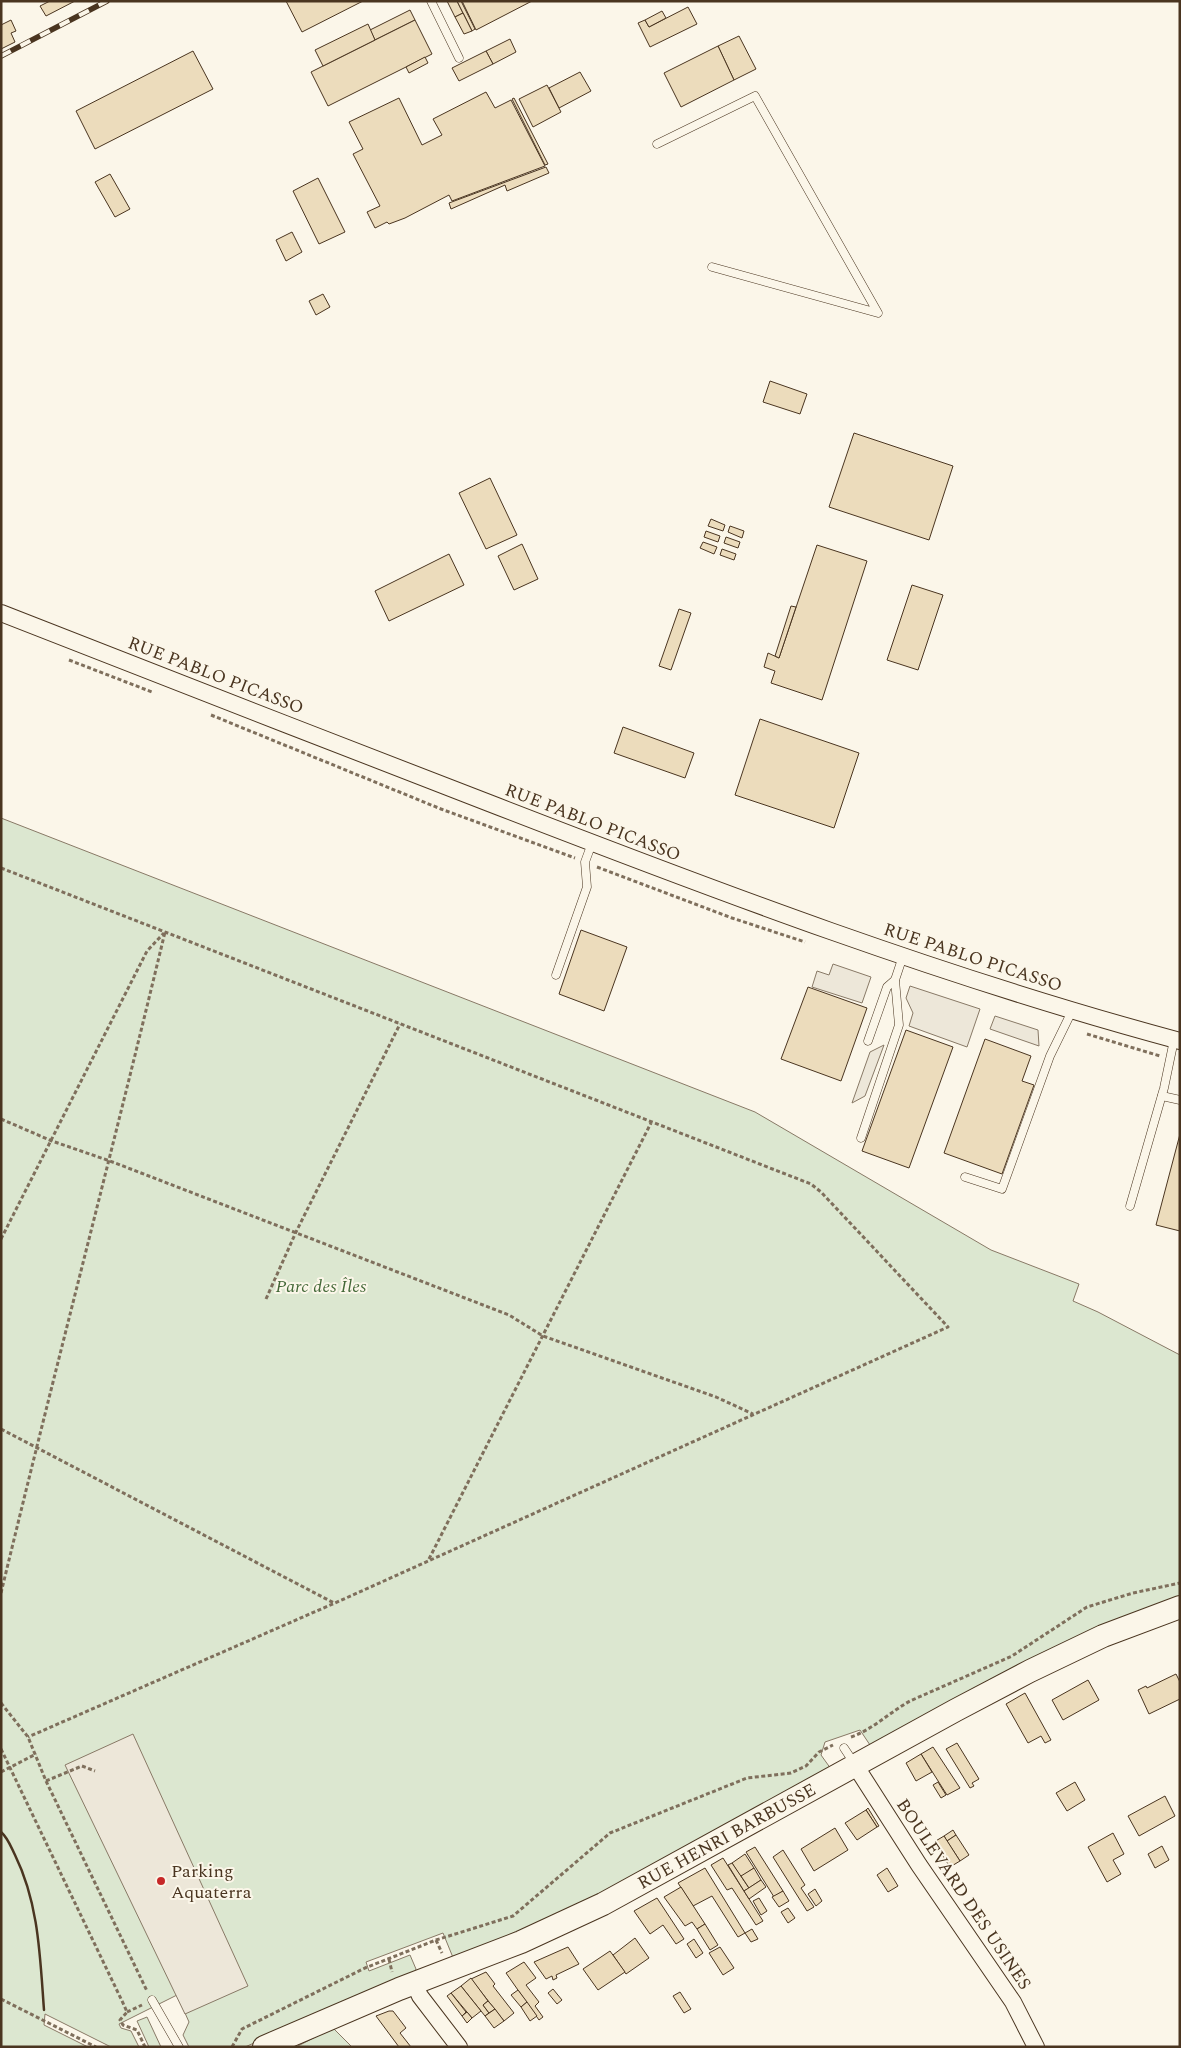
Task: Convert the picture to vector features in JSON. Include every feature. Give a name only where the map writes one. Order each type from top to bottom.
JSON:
[{"type":"street","name":"RUE PABLO PICASSO","points":[[1,613],[592,844],[903,956],[1072,1010],[1177,1040]]},
{"type":"street","name":"RUE HENRI BARBUSSE","points":[[264,2047],[414,1983],[521,1942],[603,1904],[846,1751],[1103,1636],[1180,1607]]},
{"type":"street","name":"BOULEVARD DES USINES","points":[[846,1751],[919,1865],[1013,2002],[1036,2047]]},
{"type":"street","points":[[414,1983],[420,1996],[459,2047]]},
{"type":"lane","points":[[432,1],[459,58]]},
{"type":"lane","points":[[657,144],[755,96],[878,313],[712,267]]},
{"type":"lane","points":[[556,975],[587,888],[585,862],[592,844]]},
{"type":"lane","points":[[868,1041],[887,987],[894,980],[903,956]]},
{"type":"lane","points":[[861,1138],[899,1025],[894,980]]},
{"type":"lane","points":[[965,1177],[1002,1189],[1050,1056],[1072,1010]]},
{"type":"lane","points":[[1130,1206],[1177,1040]]},
{"type":"lane","points":[[1162,1096],[1180,1100]]},
{"type":"lane","points":[[152,2000],[179,2047]]},
{"type":"path","points":[[1,868],[811,1184],[821,1192],[948,1327],[335,1603],[28,1737]]},
{"type":"path","points":[[1,1239],[147,952],[165,932]]},
{"type":"path","points":[[1,1593],[36,1448],[110,1161],[165,932]]},
{"type":"path","points":[[266,1299],[296,1232],[400,1024]]},
{"type":"path","points":[[1,1118],[52,1141],[110,1161],[509,1314],[543,1336],[716,1397],[754,1415]]},
{"type":"path","points":[[429,1560],[651,1123]]},
{"type":"path","points":[[1,1429],[335,1603]]},
{"type":"path","points":[[846,1739],[859,1734],[894,1709],[910,1701],[1012,1656],[1087,1607],[1133,1593],[1180,1583]]},
{"type":"path","points":[[1,1702],[28,1737],[46,1781],[152,2000]]},
{"type":"path","points":[[1,1749],[123,2002],[127,2012],[120,2020],[123,2025],[137,2030],[145,2047]]},
{"type":"path","points":[[232,2047],[242,2029],[365,1968],[436,1940],[512,1916],[610,1833],[747,1778],[791,1773],[806,1766],[819,1752],[846,1751]]},
{"type":"path","points":[[1,1772],[36,1754]]},
{"type":"path","points":[[46,1781],[82,1766],[95,1771]]},
{"type":"path","points":[[1,1999],[96,2047]]},
{"type":"green space","name":"Parc des Îles","points":[[1,818],[755,1112],[991,1250],[1079,1284],[1073,1301],[1180,1355],[1180,1600],[872,1748],[860,1730],[825,1742],[821,1755],[831,1769],[613,1890],[454,1960],[443,1933],[366,1962],[369,1971],[410,1955],[416,1969],[415,1972],[245,2047],[189,2047],[183,2035],[189,2022],[177,1995],[119,2024],[121,2028],[131,2031],[139,2047],[111,2047],[45,2014],[44,2025],[88,2047],[1,2047]]},
{"type":"green space","points":[[147,2017],[161,2047],[149,2047],[137,2021]]},
{"type":"green space","points":[[333,2028],[352,2047],[296,2047]]},
{"type":"shaded area","points":[[833,964],[871,977],[862,1003],[812,987],[817,971],[829,975]]},
{"type":"shaded area","points":[[910,986],[980,1009],[967,1047],[909,1026],[913,1013],[906,998]]},
{"type":"shaded area","points":[[995,1016],[1038,1030],[1039,1046],[990,1029]]},
{"type":"shaded area","points":[[884,1045],[865,1096],[852,1103],[870,1052]]},
{"type":"shaded area","name":"Parking Aquaterra","points":[[133,1734],[248,1986],[185,2014],[65,1765]]},
{"type":"building","points":[[50,1],[75,1],[46,16],[40,6]]},
{"type":"building","points":[[286,1],[363,1],[302,32]]},
{"type":"building","points":[[447,1],[457,1],[463,13],[455,17]]},
{"type":"building","points":[[457,1],[461,1],[475,29],[472,31]]},
{"type":"building","points":[[462,1],[532,1],[476,30]]},
{"type":"building","points":[[688,7],[697,24],[650,47],[638,23],[645,20],[649,27]]},
{"type":"building","points":[[410,10],[415,20],[375,40],[370,30]]},
{"type":"building","points":[[662,11],[666,18],[649,27],[645,20]]},
{"type":"building","points":[[463,13],[472,31],[464,34],[455,17]]},
{"type":"building","points":[[11,20],[16,31],[11,33],[15,42],[1,49],[1,25]]},
{"type":"building","points":[[415,20],[432,54],[328,106],[311,72]]},
{"type":"building","points":[[368,24],[375,40],[323,66],[315,50]]},
{"type":"building","points":[[739,36],[756,69],[734,80],[718,46]]},
{"type":"building","points":[[510,39],[516,52],[493,64],[486,51]]},
{"type":"building","points":[[718,46],[734,80],[681,107],[664,73]]},
{"type":"building","points":[[193,51],[213,89],[95,149],[76,111]]},
{"type":"building","points":[[486,51],[493,64],[459,81],[452,68]]},
{"type":"building","points":[[425,57],[428,63],[409,73],[406,67]]},
{"type":"building","points":[[580,72],[591,91],[559,108],[549,88]]},
{"type":"building","points":[[547,85],[561,112],[533,127],[519,99]]},
{"type":"building","points":[[486,92],[495,108],[511,100],[545,166],[452,201],[449,195],[405,218],[389,224],[387,222],[375,228],[367,212],[380,206],[353,154],[363,149],[349,122],[399,98],[422,145],[442,135],[433,119]]},
{"type":"building","points":[[514,98],[548,164],[545,165],[512,99]]},
{"type":"building","points":[[546,167],[549,173],[507,191],[505,185],[451,209],[449,203]]},
{"type":"building","points":[[110,174],[130,209],[115,217],[95,182]]},
{"type":"building","points":[[318,178],[345,232],[319,244],[293,191]]},
{"type":"building","points":[[292,232],[302,252],[286,261],[276,240]]},
{"type":"building","points":[[323,294],[330,307],[316,315],[309,301]]},
{"type":"building","points":[[770,381],[807,394],[800,414],[763,402]]},
{"type":"building","points":[[854,433],[953,466],[929,540],[829,507]]},
{"type":"building","points":[[490,478],[517,535],[486,549],[459,493]]},
{"type":"building","points":[[711,519],[725,525],[723,531],[708,526]]},
{"type":"building","points":[[730,526],[744,531],[742,538],[728,532]]},
{"type":"building","points":[[706,531],[720,536],[718,542],[704,537]]},
{"type":"building","points":[[726,537],[740,542],[738,548],[724,543]]},
{"type":"building","points":[[703,542],[717,547],[714,554],[700,548]]},
{"type":"building","points":[[522,544],[538,579],[514,590],[498,556]]},
{"type":"building","points":[[817,545],[867,561],[822,700],[771,683],[775,671],[764,667],[768,653],[779,658]]},
{"type":"building","points":[[722,549],[736,554],[734,560],[720,555]]},
{"type":"building","points":[[449,554],[464,585],[389,621],[375,591]]},
{"type":"building","points":[[912,585],[943,595],[918,670],[887,660]]},
{"type":"building","points":[[791,606],[796,607],[779,658],[775,656]]},
{"type":"building","points":[[679,609],[691,613],[671,670],[659,666]]},
{"type":"building","points":[[760,719],[859,753],[834,828],[735,795]]},
{"type":"building","points":[[623,727],[694,753],[685,778],[614,753]]},
{"type":"building","points":[[581,930],[627,947],[604,1011],[559,994]]},
{"type":"building","points":[[808,987],[867,1008],[841,1081],[781,1059]]},
{"type":"building","points":[[906,1030],[953,1047],[909,1168],[862,1151]]},
{"type":"building","points":[[985,1039],[1031,1056],[1022,1081],[1034,1085],[1002,1174],[944,1153]]},
{"type":"building","points":[[1180,1134],[1180,1231],[1156,1225]]},
{"type":"building","points":[[1176,1674],[1180,1682],[1180,1699],[1149,1714],[1138,1690],[1146,1686],[1147,1688]]},
{"type":"building","points":[[1088,1680],[1099,1700],[1063,1720],[1052,1700]]},
{"type":"building","points":[[1025,1693],[1051,1740],[1045,1743],[1041,1736],[1028,1743],[1006,1704]]},
{"type":"building","points":[[957,1743],[979,1779],[972,1783],[974,1786],[970,1788],[946,1749]]},
{"type":"building","points":[[933,1747],[960,1788],[947,1795],[921,1754]]},
{"type":"building","points":[[921,1754],[932,1772],[916,1781],[906,1763]]},
{"type":"building","points":[[938,1782],[946,1795],[941,1798],[933,1785]]},
{"type":"building","points":[[1075,1782],[1085,1800],[1067,1811],[1056,1793]]},
{"type":"building","points":[[1165,1796],[1175,1816],[1139,1836],[1128,1816]]},
{"type":"building","points":[[868,1808],[879,1826],[877,1827],[866,1810]]},
{"type":"building","points":[[866,1810],[877,1827],[857,1840],[845,1823]]},
{"type":"building","points":[[835,1828],[848,1850],[814,1871],[801,1849]]},
{"type":"building","points":[[953,1830],[956,1835],[947,1841],[944,1836]]},
{"type":"building","points":[[1113,1833],[1124,1854],[1113,1860],[1121,1874],[1107,1882],[1088,1847]]},
{"type":"building","points":[[956,1835],[969,1855],[960,1861],[947,1841]]},
{"type":"building","points":[[944,1836],[960,1861],[950,1867],[934,1842]]},
{"type":"building","points":[[1162,1846],[1169,1860],[1155,1868],[1148,1854]]},
{"type":"building","points":[[755,1847],[783,1891],[774,1897],[746,1852]]},
{"type":"building","points":[[783,1850],[805,1885],[801,1888],[814,1907],[807,1911],[773,1857]]},
{"type":"building","points":[[745,1854],[754,1868],[741,1877],[732,1863]]},
{"type":"building","points":[[723,1858],[763,1921],[756,1925],[732,1888],[727,1890],[711,1865]]},
{"type":"building","points":[[732,1863],[749,1888],[744,1891],[728,1865]]},
{"type":"building","points":[[705,1868],[745,1933],[738,1937],[712,1896],[693,1906],[678,1883]]},
{"type":"building","points":[[754,1868],[761,1880],[749,1888],[741,1876]]},
{"type":"building","points":[[887,1868],[898,1886],[888,1892],[877,1875]]},
{"type":"building","points":[[761,1880],[766,1887],[749,1899],[744,1891]]},
{"type":"building","points":[[681,1887],[705,1924],[697,1929],[692,1922],[685,1926],[664,1897]]},
{"type":"building","points":[[815,1889],[822,1901],[816,1906],[808,1894]]},
{"type":"building","points":[[783,1891],[789,1901],[779,1907],[772,1897]]},
{"type":"building","points":[[657,1898],[684,1939],[676,1944],[663,1925],[650,1934],[634,1911]]},
{"type":"building","points":[[759,1898],[767,1911],[761,1915],[753,1901]]},
{"type":"building","points":[[788,1908],[795,1918],[788,1923],[781,1912]]},
{"type":"building","points":[[705,1924],[718,1945],[710,1950],[697,1929]]},
{"type":"building","points":[[752,1929],[758,1939],[751,1942],[745,1933]]},
{"type":"building","points":[[635,1938],[649,1958],[626,1974],[613,1955]]},
{"type":"building","points":[[694,1939],[703,1953],[696,1958],[687,1944]]},
{"type":"building","points":[[568,1947],[579,1964],[556,1975],[557,1978],[553,1980],[552,1976],[546,1979],[534,1962]]},
{"type":"building","points":[[720,1947],[734,1968],[723,1975],[709,1953]]},
{"type":"building","points":[[610,1951],[625,1972],[598,1990],[583,1969]]},
{"type":"building","points":[[524,1962],[536,1978],[526,1985],[539,2002],[535,2006],[543,2017],[539,2020],[506,1973]]},
{"type":"building","points":[[486,1972],[495,1984],[493,1986],[514,2013],[504,2021],[471,1979]]},
{"type":"building","points":[[471,1978],[488,2001],[483,2005],[489,2013],[485,2016],[461,1986]]},
{"type":"building","points":[[461,1986],[481,2011],[472,2018],[451,1993]]},
{"type":"building","points":[[553,1989],[562,2000],[557,2004],[548,1993]]},
{"type":"building","points":[[518,1990],[527,2002],[521,2007],[511,1995]]},
{"type":"building","points":[[680,1992],[691,2009],[684,2013],[673,1996]]},
{"type":"building","points":[[451,1993],[466,2012],[462,2016],[447,1996]]},
{"type":"building","points":[[488,2001],[495,2009],[489,2013],[483,2005]]},
{"type":"building","points":[[527,2002],[537,2016],[530,2021],[521,2007]]},
{"type":"building","points":[[495,2009],[504,2021],[494,2028],[485,2016]]},
{"type":"building","points":[[393,2011],[406,2028],[400,2033],[411,2047],[399,2047],[376,2016]]},
{"type":"building","points":[[467,2012],[472,2018],[467,2023],[462,2016]]},
{"type":"railway","points":[[1,56],[107,1]]},
{"type":"wall","points":[[1,1832],[15,1855],[23,1874],[34,1912],[44,2010]]},
{"type":"place","name":"Parking Aquaterra","points":[[161,1881]]}]
